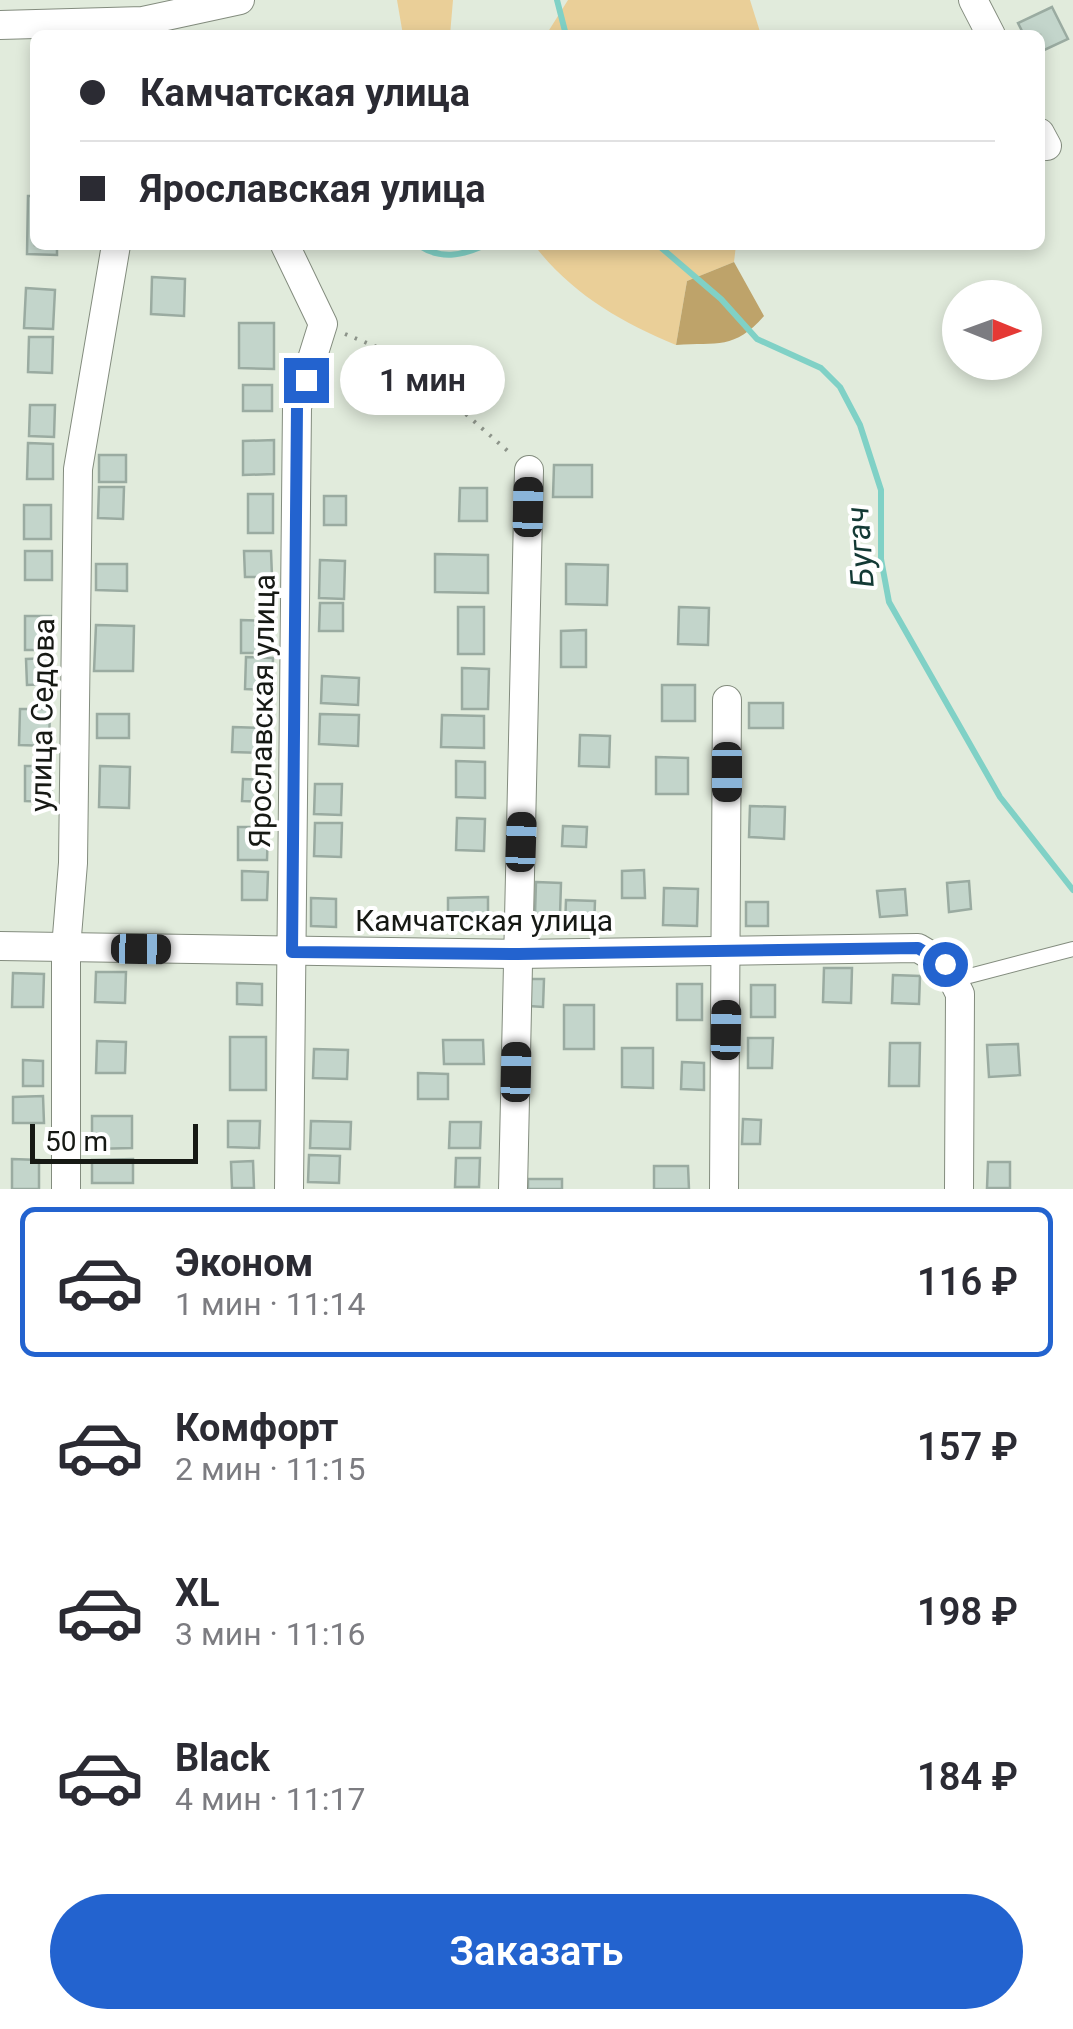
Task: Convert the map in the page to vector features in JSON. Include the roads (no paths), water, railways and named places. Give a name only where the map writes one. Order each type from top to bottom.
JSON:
[{"type":"street","points":[[973,0],[988,30]]},
{"type":"street","points":[[0,25],[186,21],[234,3]]},
{"type":"street","name":"улица Седова","points":[[66,1189],[66,948],[73,863],[78,469],[115,250]]},
{"type":"street","name":"Ярославская улица","points":[[287,250],[323,324],[297,407],[289,1189]]},
{"type":"street","points":[[514,1189],[529,470]]},
{"type":"street","points":[[724,1189],[727,700]]},
{"type":"street","name":"Камчатская улица","points":[[0,946],[518,954],[918,948],[945,964],[954,980]]},
{"type":"street","points":[[954,980],[962,1011],[959,1189]]},
{"type":"lane","points":[[954,980],[1073,949]]},
{"type":"waterway","points":[[557,0],[565,30]]},
{"type":"waterway","name":"Бугач","points":[[429,250],[451,255],[473,250]]},
{"type":"waterway","name":"Бугач","points":[[664,250],[721,299],[757,339],[821,368],[840,387],[860,425],[881,490],[881,559],[889,602],[1000,797],[1073,890]]}]
